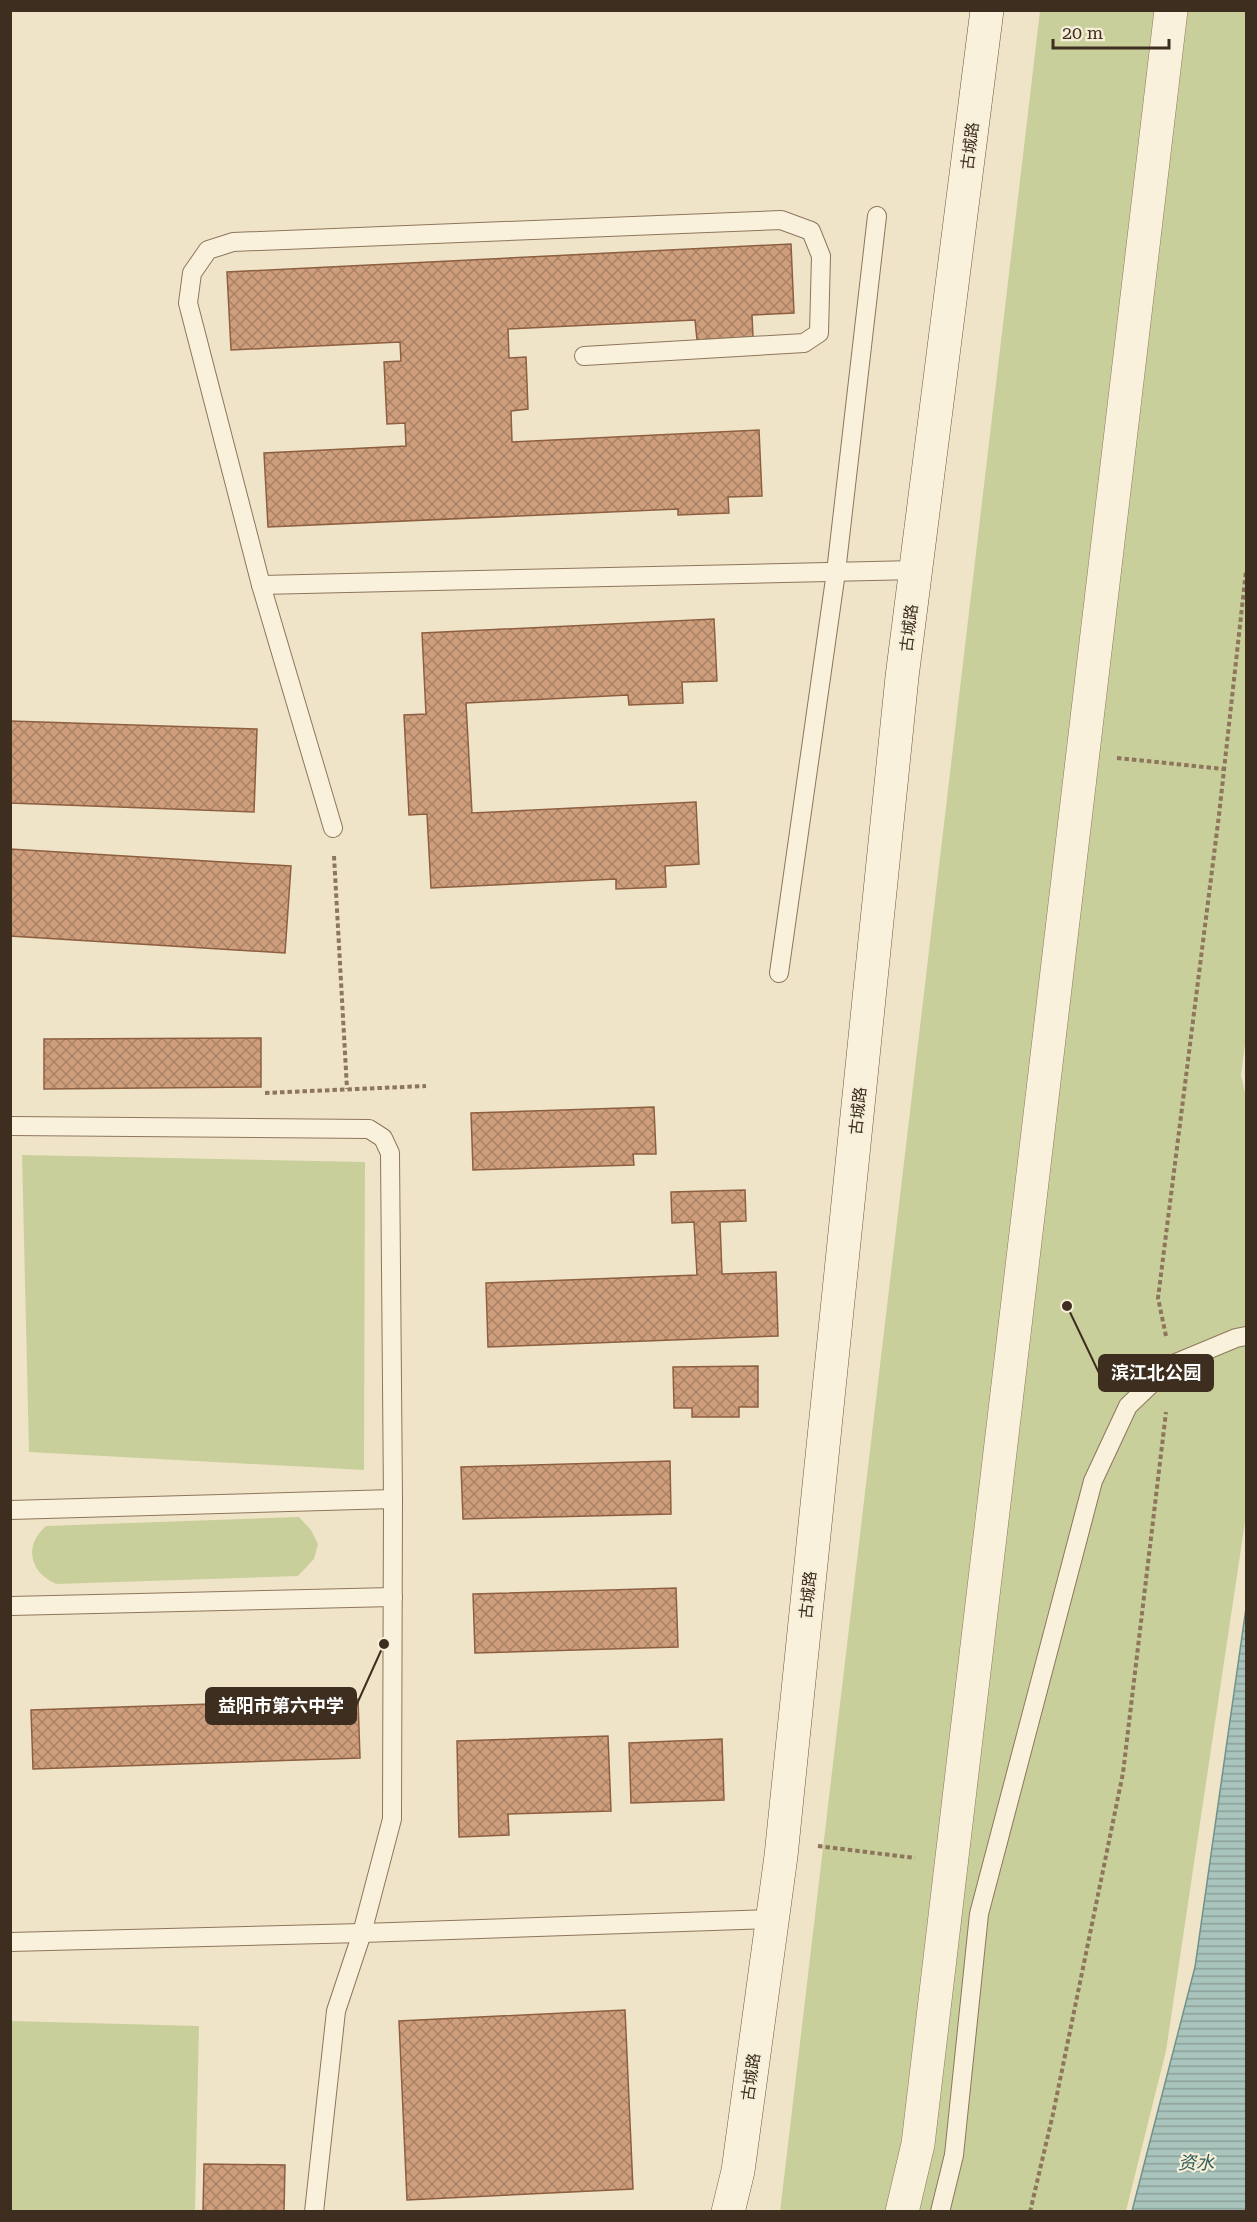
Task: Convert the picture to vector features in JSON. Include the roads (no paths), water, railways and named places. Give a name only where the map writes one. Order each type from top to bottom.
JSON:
[{"type":"street","name":"古城路","points":[[728,2211],[738,2171],[783,1841],[898,713],[987,10]]},
{"type":"street","points":[[902,2211],[918,2144],[1171,10]]},
{"type":"lane","points":[[779,973],[836,572],[877,216]]},
{"type":"lane","points":[[333,828],[261,585],[188,303],[192,273],[208,250],[233,242],[781,220],[811,231],[821,256],[819,333],[804,343],[584,356]]},
{"type":"lane","points":[[261,585],[916,570]]},
{"type":"lane","points":[[10,1126],[369,1129],[383,1138],[390,1153],[393,1499],[392,1819],[362,1933],[336,2011],[314,2211]]},
{"type":"lane","points":[[940,2211],[954,2155],[979,1914],[1094,1481],[1128,1406],[1171,1365],[1246,1336]]},
{"type":"lane","points":[[10,1510],[393,1499]]},
{"type":"lane","points":[[10,1606],[393,1597]]},
{"type":"lane","points":[[10,1942],[773,1919]]},
{"type":"water","name":"资水","points":[[1246,1608],[1246,2211],[1132,2211],[1195,1967]]},
{"type":"place","name":"滨江北公园","points":[[1067,1306]]},
{"type":"place","name":"益阳市第六中学","points":[[384,1644]]}]
